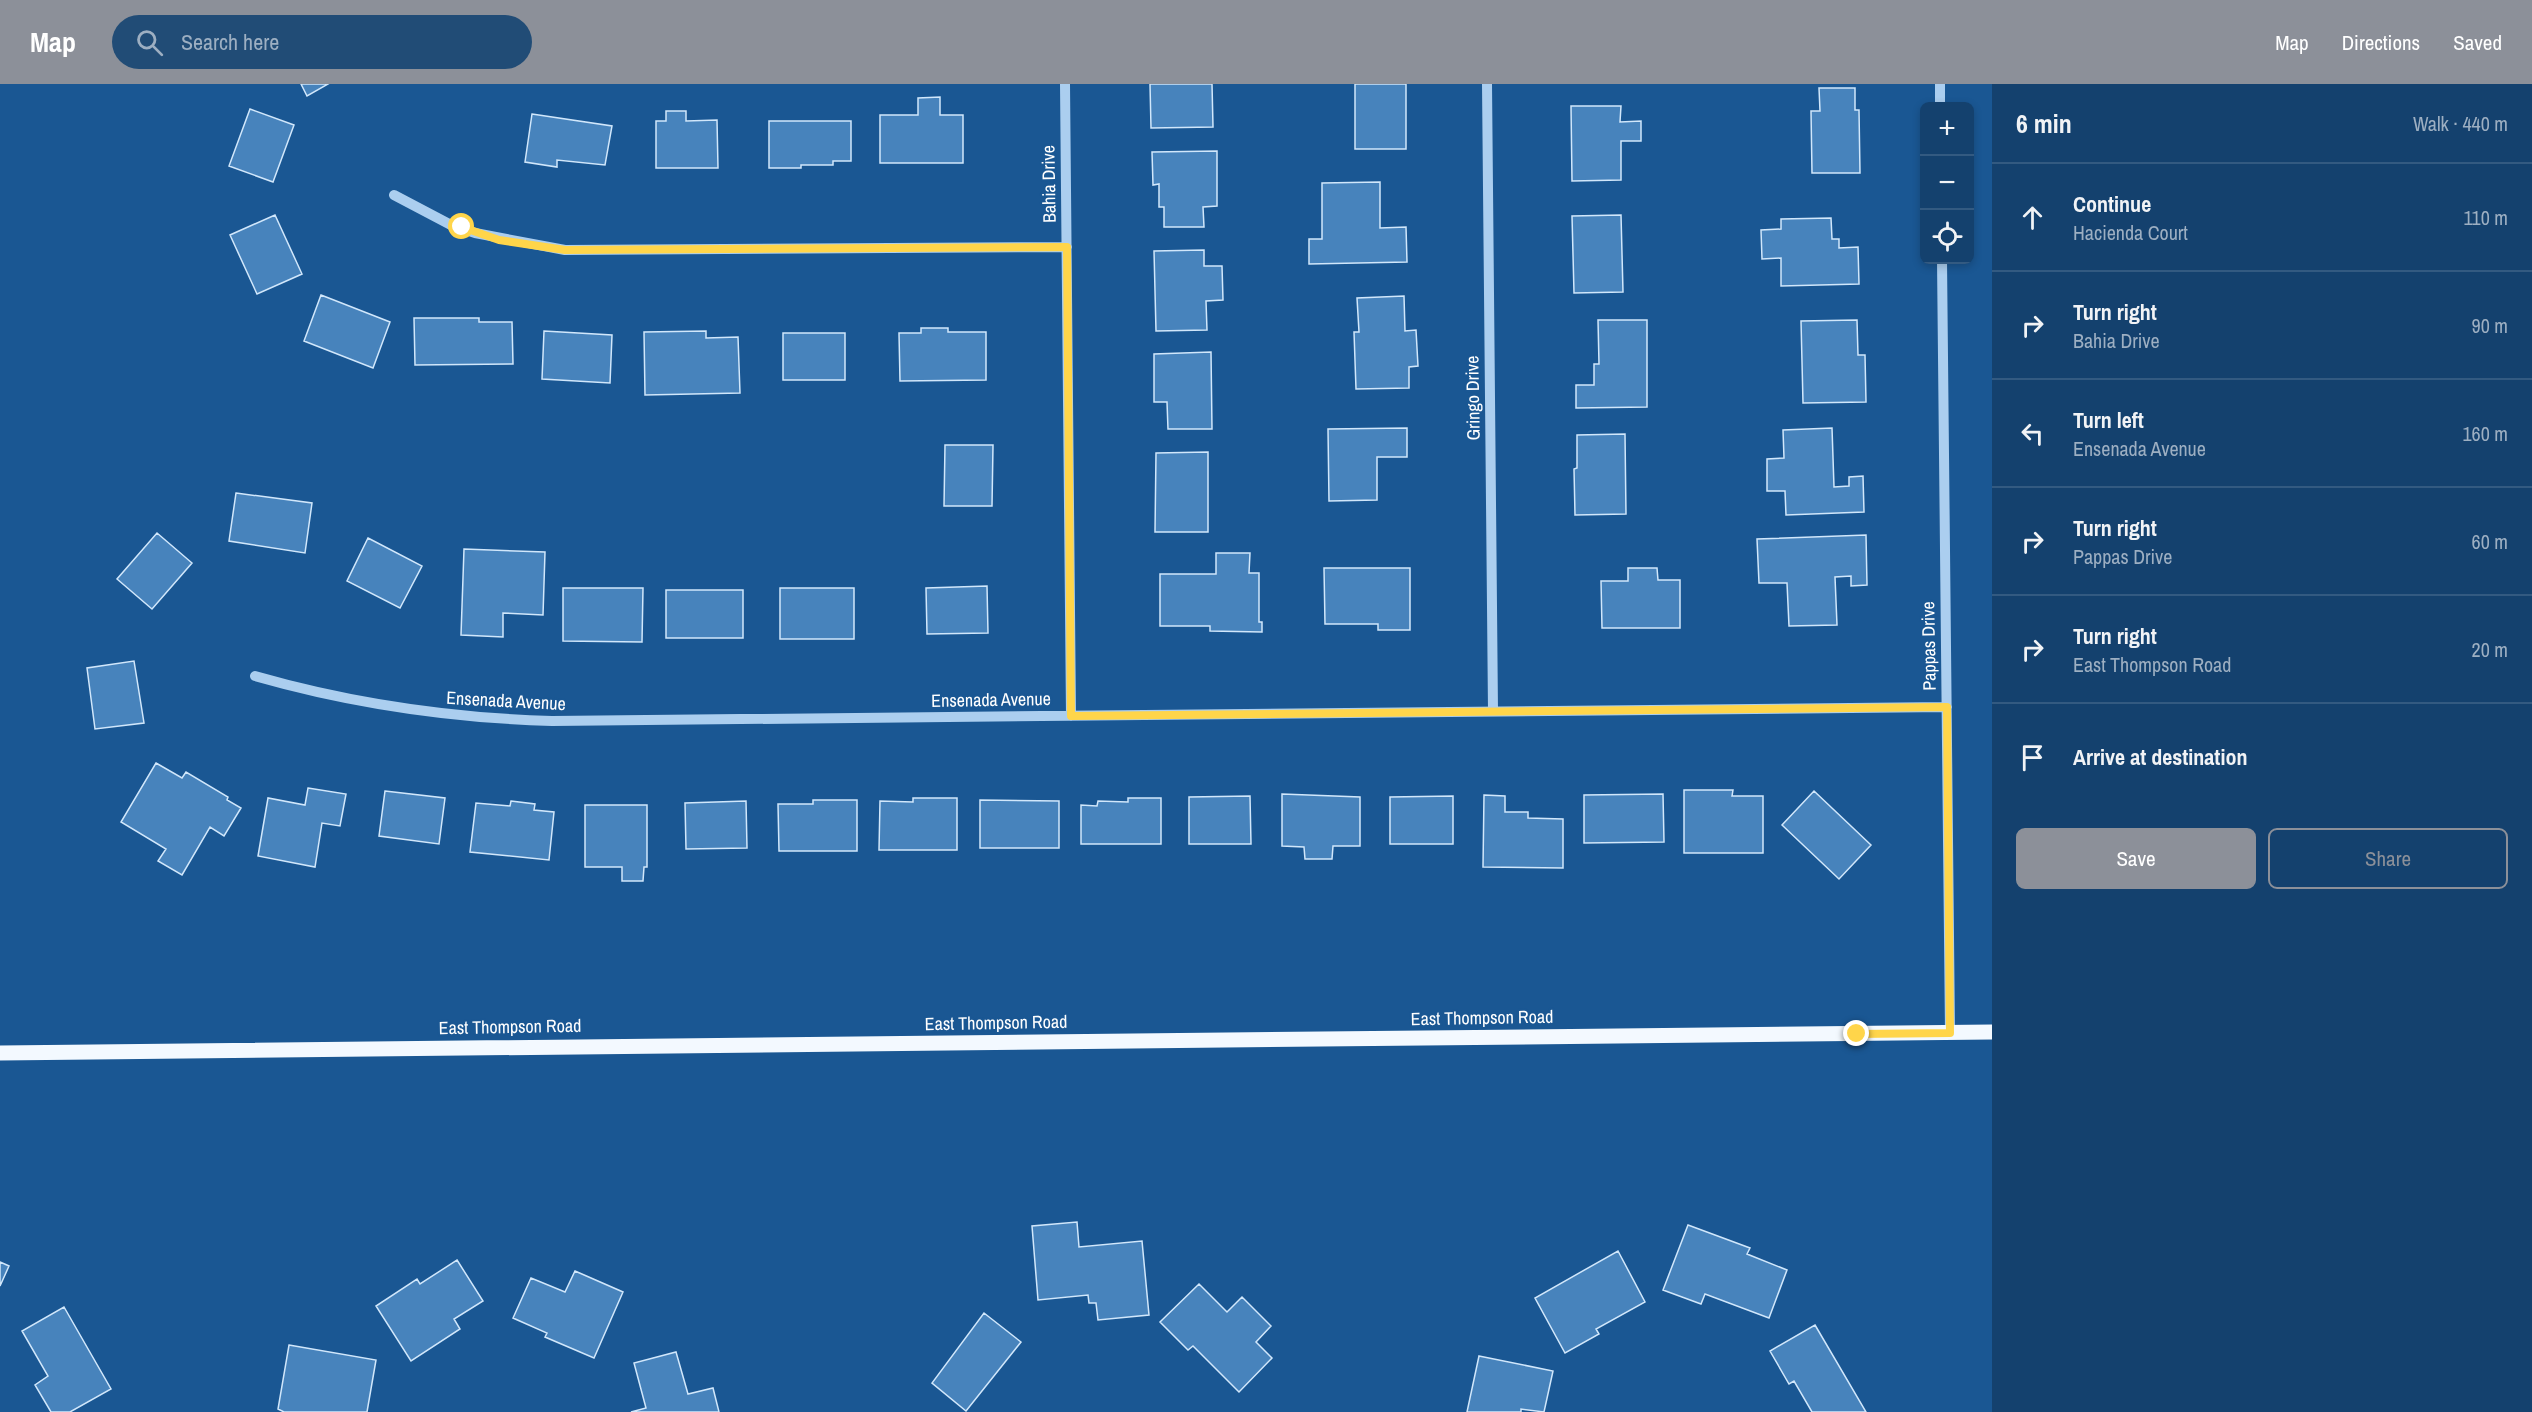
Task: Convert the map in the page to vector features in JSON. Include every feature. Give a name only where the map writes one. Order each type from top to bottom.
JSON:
[{"type":"main road","name":"East Thompson Road","points":[[0,1053],[1992,1032]]},
{"type":"street","name":"Bahia Drive","points":[[1065,84],[1071,716]]},
{"type":"street","name":"Gringo Drive","points":[[1487,84],[1493,711]]},
{"type":"street","points":[[1940,84],[1940,102]]},
{"type":"street","points":[[394,195],[451,225],[475,233],[565,250],[1067,247]]},
{"type":"street","name":"Pappas Drive","points":[[1942,264],[1950,1033]]},
{"type":"street","name":"Ensenada Avenue","points":[[255,676],[320,695],[387,708],[488,719],[1947,707]]},
{"type":"building","points":[[301,84],[328,84],[307,96]]},
{"type":"building","points":[[1150,84],[1212,84],[1213,127],[1151,128]]},
{"type":"building","points":[[1355,84],[1406,84],[1406,149],[1355,149]]},
{"type":"building","points":[[1819,88],[1855,88],[1855,110],[1859,110],[1860,173],[1812,173],[1811,111],[1820,111]]},
{"type":"building","points":[[940,97],[940,115],[963,115],[963,163],[880,163],[880,115],[918,115],[918,98]]},
{"type":"building","points":[[1571,106],[1621,106],[1620,122],[1641,121],[1641,141],[1621,141],[1621,180],[1572,181]]},
{"type":"building","points":[[250,109],[294,125],[273,182],[229,166]]},
{"type":"building","points":[[666,111],[686,111],[686,121],[717,120],[718,168],[656,168],[656,121],[666,121]]},
{"type":"building","points":[[532,114],[612,126],[605,165],[557,160],[557,167],[525,162]]},
{"type":"building","points":[[769,121],[851,121],[851,161],[833,161],[833,165],[801,165],[801,168],[769,168]]},
{"type":"building","points":[[1217,151],[1217,206],[1203,207],[1204,227],[1164,227],[1164,207],[1159,207],[1159,184],[1153,185],[1152,152]]},
{"type":"building","points":[[1380,182],[1380,228],[1406,227],[1407,262],[1309,264],[1309,239],[1322,239],[1322,183]]},
{"type":"building","points":[[275,215],[302,274],[257,294],[230,235]]},
{"type":"building","points":[[1621,215],[1623,292],[1574,293],[1572,216]]},
{"type":"building","points":[[1831,218],[1832,239],[1839,239],[1839,248],[1858,247],[1859,284],[1781,286],[1781,258],[1762,259],[1761,230],[1781,229],[1781,219]]},
{"type":"building","points":[[1204,250],[1204,266],[1222,266],[1223,300],[1206,301],[1207,330],[1156,331],[1154,251]]},
{"type":"building","points":[[321,295],[390,322],[373,368],[304,341]]},
{"type":"building","points":[[1404,296],[1405,331],[1416,330],[1418,366],[1409,367],[1409,388],[1356,389],[1354,332],[1359,332],[1357,298]]},
{"type":"building","points":[[414,318],[479,318],[479,322],[512,322],[513,364],[415,365]]},
{"type":"building","points":[[1598,320],[1647,320],[1647,407],[1576,408],[1576,385],[1594,385],[1594,364],[1599,364]]},
{"type":"building","points":[[1857,320],[1858,355],[1865,355],[1866,402],[1803,403],[1801,321]]},
{"type":"building","points":[[921,328],[948,328],[948,332],[986,332],[986,380],[900,381],[899,333],[921,333]]},
{"type":"building","points":[[544,331],[612,335],[610,383],[542,379]]},
{"type":"building","points":[[706,331],[706,338],[738,337],[740,393],[645,395],[644,332]]},
{"type":"building","points":[[783,333],[845,333],[845,380],[783,380]]},
{"type":"building","points":[[1211,352],[1212,429],[1168,429],[1167,402],[1154,402],[1154,354]]},
{"type":"building","points":[[1407,428],[1407,457],[1377,457],[1377,500],[1329,501],[1328,429]]},
{"type":"building","points":[[1832,428],[1834,487],[1849,486],[1849,477],[1863,476],[1864,512],[1786,515],[1785,491],[1767,491],[1767,459],[1784,458],[1783,430]]},
{"type":"building","points":[[1625,434],[1626,514],[1575,515],[1574,469],[1577,468],[1577,435]]},
{"type":"building","points":[[945,445],[993,445],[992,506],[944,506]]},
{"type":"building","points":[[1208,452],[1208,532],[1155,532],[1156,453]]},
{"type":"building","points":[[236,493],[312,503],[305,553],[229,541]]},
{"type":"building","points":[[157,533],[192,563],[152,609],[117,579]]},
{"type":"building","points":[[1866,535],[1867,585],[1851,586],[1851,576],[1835,577],[1837,625],[1789,626],[1787,583],[1759,583],[1757,539]]},
{"type":"building","points":[[368,538],[422,566],[400,608],[347,581]]},
{"type":"building","points":[[464,549],[545,552],[543,615],[503,613],[503,637],[461,635]]},
{"type":"building","points":[[1216,553],[1250,553],[1249,573],[1259,573],[1259,622],[1262,622],[1262,632],[1210,631],[1210,626],[1160,626],[1160,574],[1216,574]]},
{"type":"building","points":[[1324,568],[1410,568],[1410,630],[1378,630],[1378,624],[1325,624]]},
{"type":"building","points":[[1628,568],[1657,568],[1658,580],[1680,580],[1680,628],[1602,628],[1601,581],[1628,581]]},
{"type":"building","points":[[987,586],[988,633],[927,634],[926,588]]},
{"type":"building","points":[[563,588],[643,588],[642,642],[563,641]]},
{"type":"building","points":[[780,588],[854,588],[854,639],[780,639]]},
{"type":"building","points":[[666,590],[743,590],[743,638],[666,638]]},
{"type":"building","points":[[134,661],[144,723],[95,729],[87,668]]},
{"type":"building","points":[[156,763],[182,778],[186,772],[228,797],[227,800],[241,808],[224,836],[210,827],[182,875],[158,861],[166,849],[121,822]]},
{"type":"building","points":[[308,788],[346,794],[340,826],[322,823],[315,867],[258,856],[268,798],[305,805]]},
{"type":"building","points":[[1684,790],[1733,790],[1732,796],[1763,796],[1763,853],[1684,853]]},
{"type":"building","points":[[385,791],[445,798],[439,844],[379,836]]},
{"type":"building","points":[[1814,791],[1871,845],[1839,879],[1782,825]]},
{"type":"building","points":[[1282,794],[1360,797],[1360,846],[1333,846],[1332,859],[1305,859],[1304,847],[1282,846]]},
{"type":"building","points":[[1663,794],[1664,842],[1584,843],[1584,795]]},
{"type":"building","points":[[1484,795],[1505,796],[1505,812],[1528,812],[1528,818],[1563,819],[1563,868],[1483,867]]},
{"type":"building","points":[[1250,796],[1251,844],[1189,844],[1189,797]]},
{"type":"building","points":[[1453,796],[1453,844],[1390,844],[1390,797]]},
{"type":"building","points":[[913,798],[957,798],[957,850],[879,850],[880,801],[913,802]]},
{"type":"building","points":[[1128,798],[1161,798],[1161,844],[1081,844],[1081,805],[1097,806],[1098,801],[1128,802]]},
{"type":"building","points":[[813,800],[857,800],[857,851],[779,851],[778,804],[813,804]]},
{"type":"building","points":[[980,800],[1059,801],[1059,848],[980,848]]},
{"type":"building","points":[[511,801],[535,804],[534,810],[554,812],[549,860],[470,852],[476,803],[510,806]]},
{"type":"building","points":[[746,801],[747,848],[686,849],[685,803]]},
{"type":"building","points":[[585,805],[647,805],[647,867],[644,867],[643,881],[622,881],[622,867],[585,867]]},
{"type":"building","points":[[1077,1222],[1079,1247],[1142,1241],[1149,1315],[1098,1320],[1096,1303],[1089,1303],[1088,1295],[1038,1300],[1032,1226]]},
{"type":"building","points":[[1688,1225],[1750,1248],[1747,1254],[1787,1270],[1769,1318],[1705,1294],[1701,1304],[1663,1290]]},
{"type":"building","points":[[1618,1251],[1645,1302],[1596,1329],[1599,1334],[1565,1353],[1535,1298]]},
{"type":"building","points":[[457,1260],[483,1301],[454,1319],[460,1329],[411,1361],[376,1306],[417,1279],[420,1284]]},
{"type":"building","points":[[0,1262],[9,1266],[0,1286]]},
{"type":"building","points":[[575,1271],[623,1292],[594,1358],[545,1337],[547,1333],[513,1318],[531,1278],[565,1292]]},
{"type":"building","points":[[1199,1284],[1227,1312],[1242,1297],[1271,1326],[1256,1342],[1272,1358],[1239,1392],[1193,1346],[1188,1350],[1160,1322]]},
{"type":"building","points":[[64,1307],[111,1389],[70,1412],[51,1412],[35,1385],[48,1376],[22,1331]]},
{"type":"building","points":[[984,1313],[1021,1342],[966,1411],[932,1383]]},
{"type":"building","points":[[1815,1325],[1866,1412],[1812,1412],[1794,1381],[1789,1384],[1770,1351]]},
{"type":"building","points":[[289,1345],[376,1360],[367,1412],[284,1412],[278,1409]]},
{"type":"building","points":[[676,1352],[688,1394],[713,1388],[719,1412],[631,1412],[646,1408],[634,1363]]},
{"type":"building","points":[[1479,1356],[1553,1371],[1544,1412],[1521,1409],[1521,1412],[1467,1412]]},
{"type":"route","points":[[462,227],[499,240],[565,250],[1067,247],[1071,716],[1947,707],[1950,1033],[1857,1034]]}]
